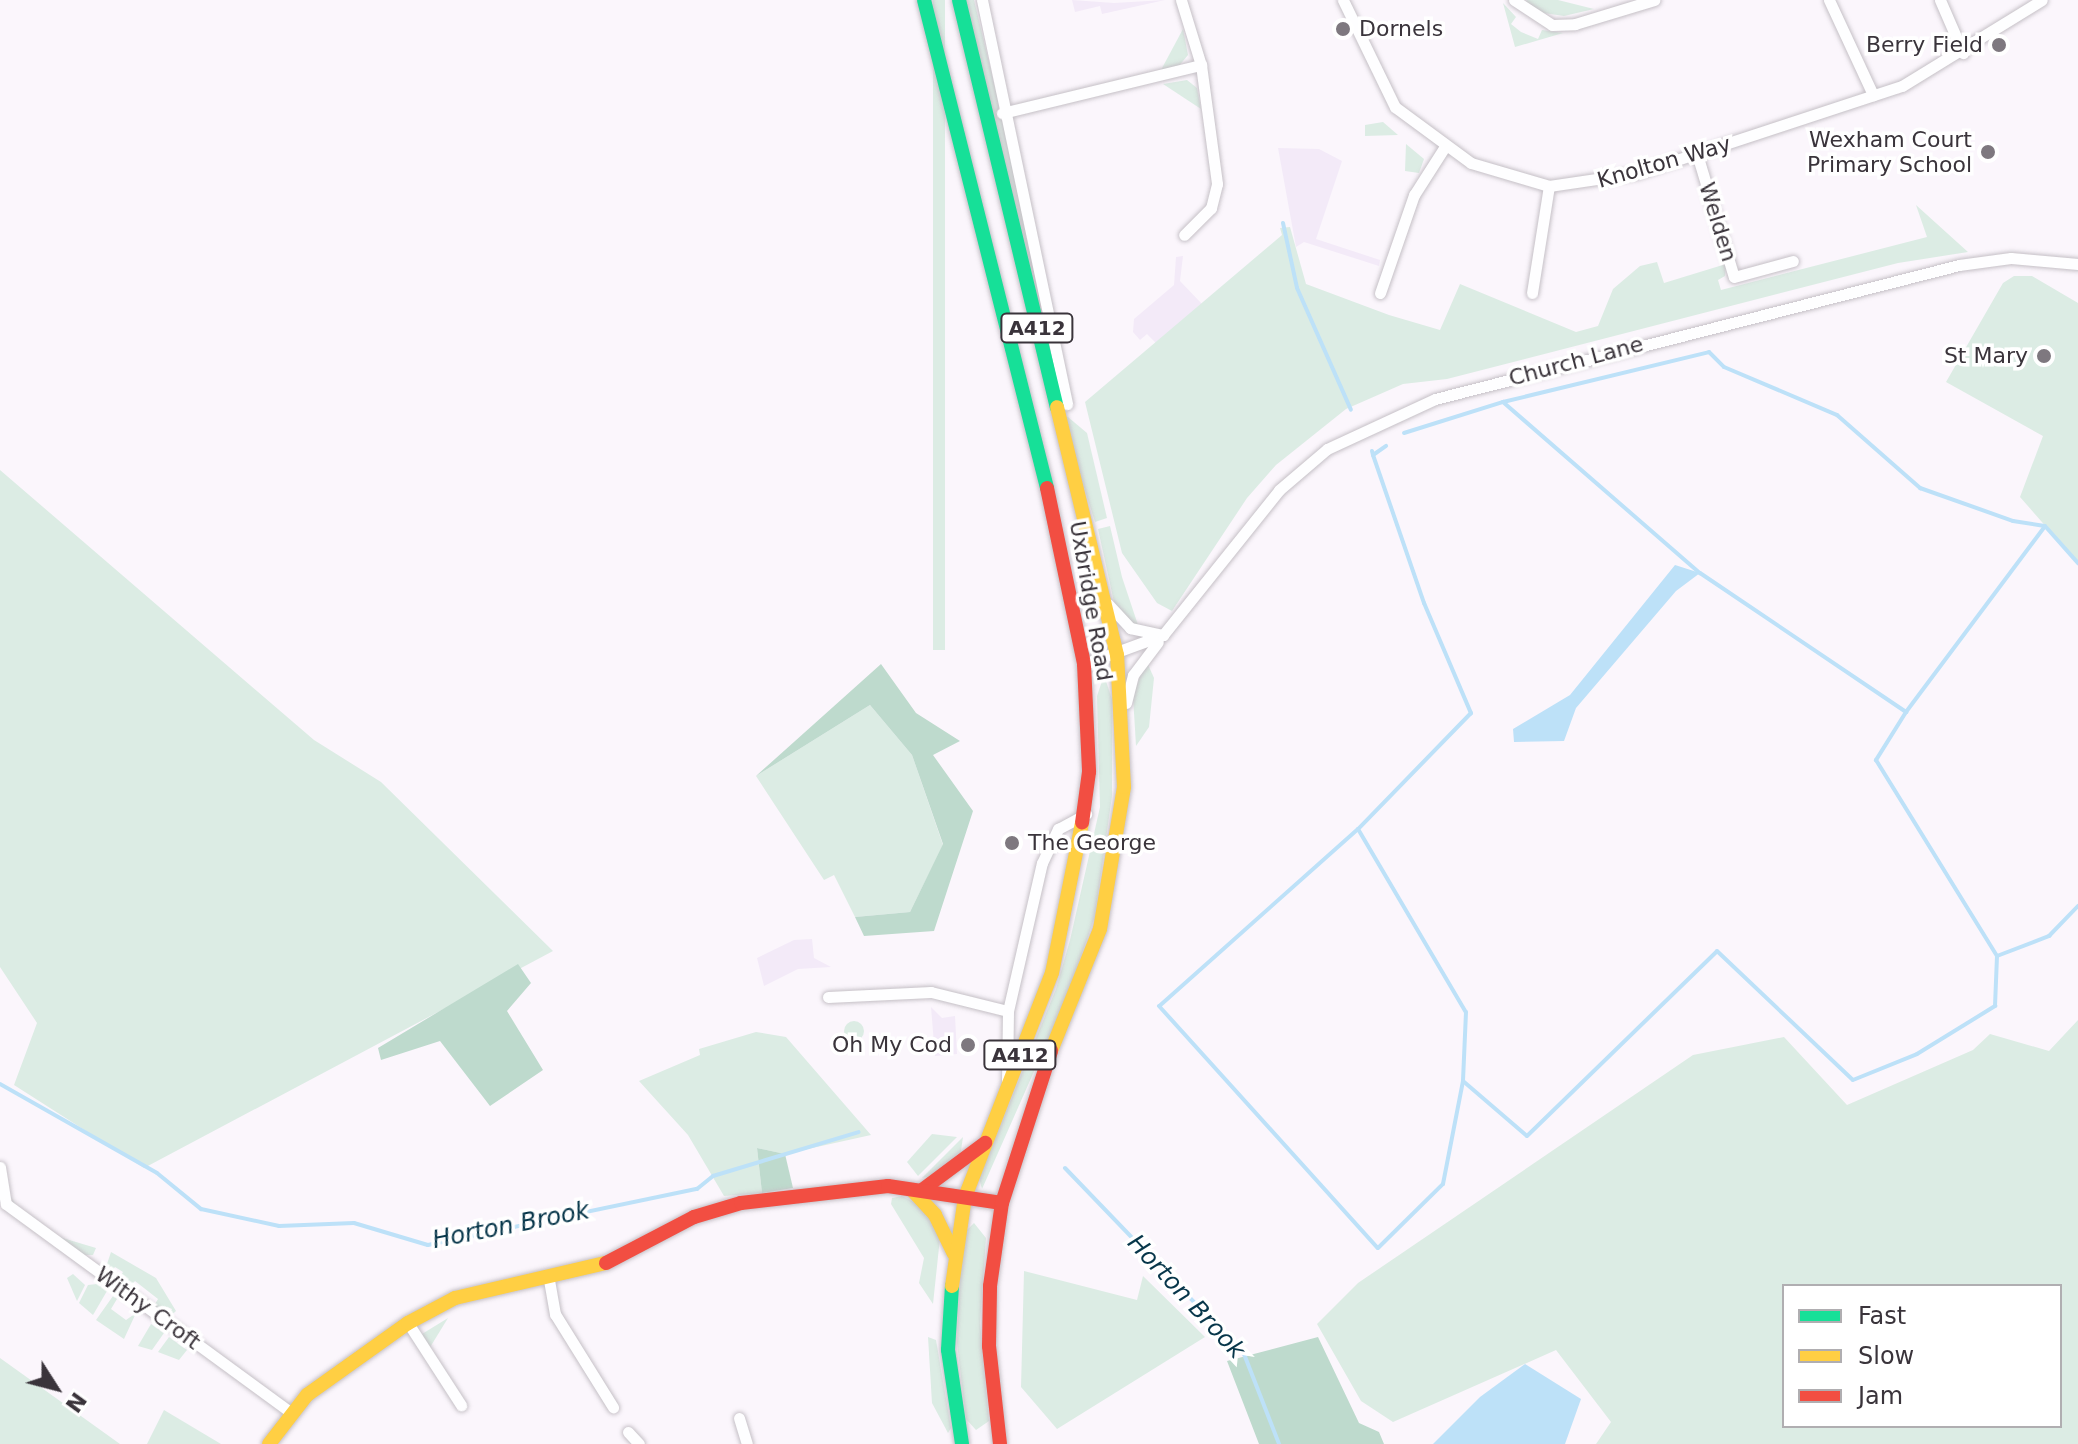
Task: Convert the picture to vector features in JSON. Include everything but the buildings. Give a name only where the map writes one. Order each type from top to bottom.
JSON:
[{"type":"main road","name":"Uxbridge Road","points":[[924,0],[1060,539],[1084,664],[1086,814],[1052,973],[965,1197],[954,1254],[948,1350],[962,1444]]},
{"type":"main road","name":"Uxbridge Road","points":[[959,0],[1117,655],[1124,717],[1124,787],[1100,929],[1039,1080],[1002,1203],[990,1286],[989,1346],[1000,1444]]},
{"type":"main road","points":[[917,1190],[985,1143]]},
{"type":"main road","points":[[269,1444],[290,1412],[408,1323],[455,1298],[594,1270],[694,1217],[741,1203],[888,1186],[1002,1203]]},
{"type":"main road","points":[[917,1190],[935,1215],[954,1254]]},
{"type":"street","points":[[982,0],[1002,113],[1067,404]]},
{"type":"street","points":[[1181,0],[1201,65],[1217,184],[1211,208],[1184,235]]},
{"type":"street","name":"Knolton Way","points":[[1343,0],[1395,107],[1444,148],[1471,163],[1549,186],[1586,184],[1697,154],[1873,95],[1963,53],[2042,0]]},
{"type":"street","points":[[1514,0],[1552,25],[1575,24],[1612,6],[1654,0]]},
{"type":"street","points":[[1829,0],[1873,95]]},
{"type":"street","points":[[1940,0],[1963,53]]},
{"type":"street","points":[[1002,113],[1201,65]]},
{"type":"street","points":[[1380,293],[1414,195],[1444,148]]},
{"type":"street","name":"Welden","points":[[1697,154],[1734,277],[1793,261]]},
{"type":"street","points":[[1532,293],[1549,186]]},
{"type":"street","name":"Church Lane","points":[[1124,717],[1133,675],[1163,635],[1279,490],[1327,449],[1435,399],[1959,265],[2011,258],[2078,264]]},
{"type":"street","points":[[1104,599],[1130,628],[1163,635]]},
{"type":"street","name":"Church Lane","points":[[1084,664],[1117,655],[1163,635]]},
{"type":"street","points":[[1007,1084],[1008,1011],[1042,863],[1058,829],[1086,814]]},
{"type":"street","points":[[828,997],[931,992],[1008,1011]]},
{"type":"street","name":"Withy Croft","points":[[0,1167],[3,1205],[290,1412]]},
{"type":"street","points":[[549,1280],[555,1314],[613,1407]]},
{"type":"street","points":[[408,1323],[461,1405]]},
{"type":"street","points":[[739,1418],[747,1444]]},
{"type":"street","points":[[628,1432],[639,1444]]},
{"type":"shaded area","points":[[933,0],[945,0],[945,650],[933,650]]},
{"type":"shaded area","points":[[958,0],[974,0],[1044,291],[1038,309]]},
{"type":"shaded area","points":[[1072,0],[1114,3],[1165,0],[1102,14],[1100,6],[1075,12]]},
{"type":"shaded area","points":[[1527,0],[1558,0],[1594,9],[1564,16],[1544,13],[1525,4]]},
{"type":"shaded area","points":[[1503,3],[1516,17],[1511,24],[1521,32],[1538,39],[1542,30],[1563,33],[1515,47]]},
{"type":"shaded area","points":[[1183,29],[1188,55],[1178,67],[1161,70]]},
{"type":"shaded area","points":[[1187,80],[1197,88],[1201,109],[1163,84]]},
{"type":"shaded area","points":[[1383,122],[1398,135],[1365,136],[1365,125]]},
{"type":"shaded area","points":[[1406,144],[1424,159],[1419,173],[1405,171]]},
{"type":"shaded area","points":[[1278,148],[1319,149],[1342,161],[1316,239],[1380,260],[1379,266],[1304,242],[1296,247]]},
{"type":"shaded area","points":[[1916,205],[1968,252],[1898,263],[1447,379],[1403,384],[1346,409],[1276,465],[1247,498],[1172,611],[1157,603],[1122,553],[1085,402],[1282,235],[1280,228],[1290,227],[1306,284],[1389,315],[1440,330],[1460,284],[1576,332],[1598,326],[1613,289],[1640,266],[1657,262],[1664,283],[1726,264],[1725,276],[1718,280],[1721,290],[1927,237]]},
{"type":"shaded area","points":[[1183,256],[1180,281],[1202,304],[1157,344],[1147,334],[1140,340],[1133,332],[1134,319],[1174,285],[1176,257]]},
{"type":"shaded area","points":[[2014,276],[2032,276],[2078,303],[2078,563],[2020,497],[2043,436],[1946,382],[2003,283]]},
{"type":"shaded area","points":[[1068,417],[1087,433],[1107,518],[1095,522],[1062,418]]},
{"type":"shaded area","points":[[0,470],[314,740],[381,782],[553,951],[144,1168],[14,1085],[37,1023],[0,967]]},
{"type":"shaded area","points":[[1110,526],[1122,577],[1139,628],[1119,614],[1114,602],[1098,529]]},
{"type":"shaded area","points":[[1146,660],[1154,678],[1149,727],[1136,746],[1133,696]]},
{"type":"shaded area","points":[[1104,675],[1112,699],[1112,796],[1095,916],[1067,997],[982,1189],[979,1178],[1056,989],[1070,940],[1100,807],[1097,696]]},
{"type":"shaded area","points":[[870,705],[912,755],[943,845],[910,912],[855,917],[834,875],[824,880],[756,776]]},
{"type":"shaded area","points":[[812,939],[814,958],[831,967],[798,969],[764,986],[757,958],[794,940]]},
{"type":"shaded area","points":[[931,1007],[942,1018],[955,1016],[957,1054],[935,1056]]},
{"type":"shaded area","points":[[2078,1020],[2078,1444],[1596,1444],[1611,1422],[1556,1350],[1393,1422],[1361,1401],[1317,1324],[1358,1283],[1693,1055],[1784,1037],[1847,1105],[1973,1050],[1990,1034],[2049,1051]]},
{"type":"shaded area","points":[[854,1021],[861,1024],[864,1031],[861,1038],[854,1041],[847,1038],[844,1031],[847,1024]]},
{"type":"shaded area","points":[[756,1032],[786,1037],[871,1135],[785,1154],[757,1148],[762,1193],[724,1196],[688,1135],[639,1081],[700,1055],[699,1049]]},
{"type":"shaded area","points":[[932,1134],[957,1137],[918,1176],[907,1162]]},
{"type":"shaded area","points":[[963,1137],[960,1157],[940,1174],[922,1178]]},
{"type":"shaded area","points":[[11,1196],[16,1206],[56,1236],[96,1248],[93,1255],[79,1255],[15,1209]]},
{"type":"shaded area","points":[[902,1196],[927,1209],[940,1238],[933,1304],[919,1283],[924,1258],[891,1204],[892,1198]]},
{"type":"shaded area","points":[[974,1223],[986,1238],[980,1323],[989,1421],[976,1430],[966,1419],[957,1343],[960,1270],[966,1231]]},
{"type":"shaded area","points":[[111,1252],[156,1278],[176,1311],[167,1319],[172,1309],[167,1307],[160,1315],[152,1309],[158,1299],[135,1281],[127,1291],[116,1283],[123,1272],[115,1267],[108,1276],[104,1273]]},
{"type":"shaded area","points":[[1024,1271],[1137,1300],[1143,1276],[1205,1337],[1057,1429],[1021,1387]]},
{"type":"shaded area","points":[[73,1274],[85,1285],[77,1301],[67,1278]]},
{"type":"shaded area","points":[[97,1284],[107,1291],[93,1315],[79,1303],[88,1285]]},
{"type":"shaded area","points":[[113,1296],[117,1299],[111,1309],[126,1320],[136,1313],[124,1339],[96,1320]]},
{"type":"shaded area","points":[[448,1318],[429,1349],[422,1334]]},
{"type":"shaded area","points":[[151,1324],[164,1333],[152,1350],[138,1346]]},
{"type":"shaded area","points":[[169,1337],[187,1350],[179,1360],[158,1352]]},
{"type":"shaded area","points":[[928,1337],[936,1340],[951,1428],[948,1433],[932,1403]]},
{"type":"shaded area","points":[[0,1358],[120,1444],[0,1444]]},
{"type":"shaded area","points":[[164,1410],[221,1444],[147,1444]]},
{"type":"green space","points":[[881,664],[916,713],[960,741],[933,755],[973,811],[934,931],[864,936],[855,917],[910,912],[943,844],[912,755],[870,705],[756,776]]},
{"type":"green space","points":[[518,964],[531,983],[507,1011],[543,1070],[490,1106],[440,1041],[381,1060],[378,1048]]},
{"type":"green space","points":[[757,1148],[785,1154],[793,1188],[762,1193]]},
{"type":"green space","points":[[1318,1337],[1359,1423],[1379,1432],[1384,1444],[1259,1444],[1227,1361]]},
{"type":"water","points":[[1675,565],[1700,573],[1676,591],[1576,708],[1564,741],[1514,742],[1513,729],[1570,695]]},
{"type":"water","points":[[1525,1364],[1581,1399],[1565,1444],[1433,1444],[1480,1397]]},
{"type":"waterway","points":[[1283,223],[1297,288],[1351,410]]},
{"type":"waterway","points":[[1404,433],[1503,402],[1709,352],[1724,367],[1837,415],[1920,488],[2013,521],[2045,526]]},
{"type":"waterway","points":[[1503,402],[1700,573],[1906,712],[1876,760],[1997,956],[2049,936],[2078,906]]},
{"type":"waterway","points":[[1372,451],[1373,455],[1386,446]]},
{"type":"waterway","points":[[1373,455],[1424,603],[1471,713],[1358,829],[1466,1012],[1463,1081],[1527,1136],[1717,951],[1853,1080],[1917,1054],[1995,1006],[1997,956]]},
{"type":"waterway","points":[[2045,526],[2078,563]]},
{"type":"waterway","points":[[1906,712],[2045,526]]},
{"type":"waterway","points":[[1358,829],[1159,1006],[1378,1248],[1443,1184],[1463,1081]]},
{"type":"waterway","name":"Horton Brook","points":[[0,1084],[157,1173],[201,1209],[279,1226],[354,1223],[428,1245],[697,1189],[713,1176],[859,1132]]},
{"type":"waterway","name":"Horton Brook","points":[[1065,1168],[1244,1354],[1279,1444]]},
{"type":"traffic: fast","points":[[924,0],[1047,488]]},
{"type":"traffic: fast","points":[[959,0],[1057,407]]},
{"type":"traffic: fast","points":[[952,1286],[948,1350],[962,1444]]},
{"type":"traffic: slow","points":[[1051,1051],[1100,929],[1124,787],[1117,655],[1057,407]]},
{"type":"traffic: slow","points":[[952,1286],[965,1197],[1052,973],[1082,823]]},
{"type":"traffic: slow","points":[[912,1190],[935,1215],[954,1254]]},
{"type":"traffic: slow","points":[[269,1444],[307,1395],[408,1323],[455,1298],[606,1263]]},
{"type":"traffic: jam","points":[[1047,488],[1084,664],[1089,772],[1082,823]]},
{"type":"traffic: jam","points":[[1000,1444],[989,1346],[990,1286],[1002,1203],[1051,1051]]},
{"type":"traffic: jam","points":[[922,1190],[985,1143]]},
{"type":"traffic: jam","points":[[606,1263],[694,1217],[741,1203],[888,1186],[1002,1203]]},
{"type":"place","name":"Dornels","points":[[1343,29]]},
{"type":"place","name":"Berry Field","points":[[1999,45]]},
{"type":"place","name":"Wexham Court Primary School","points":[[1988,152]]},
{"type":"place","name":"St Mary","points":[[2044,356]]},
{"type":"place","name":"The George","points":[[1012,843]]},
{"type":"place","name":"Oh My Cod","points":[[968,1045]]}]
